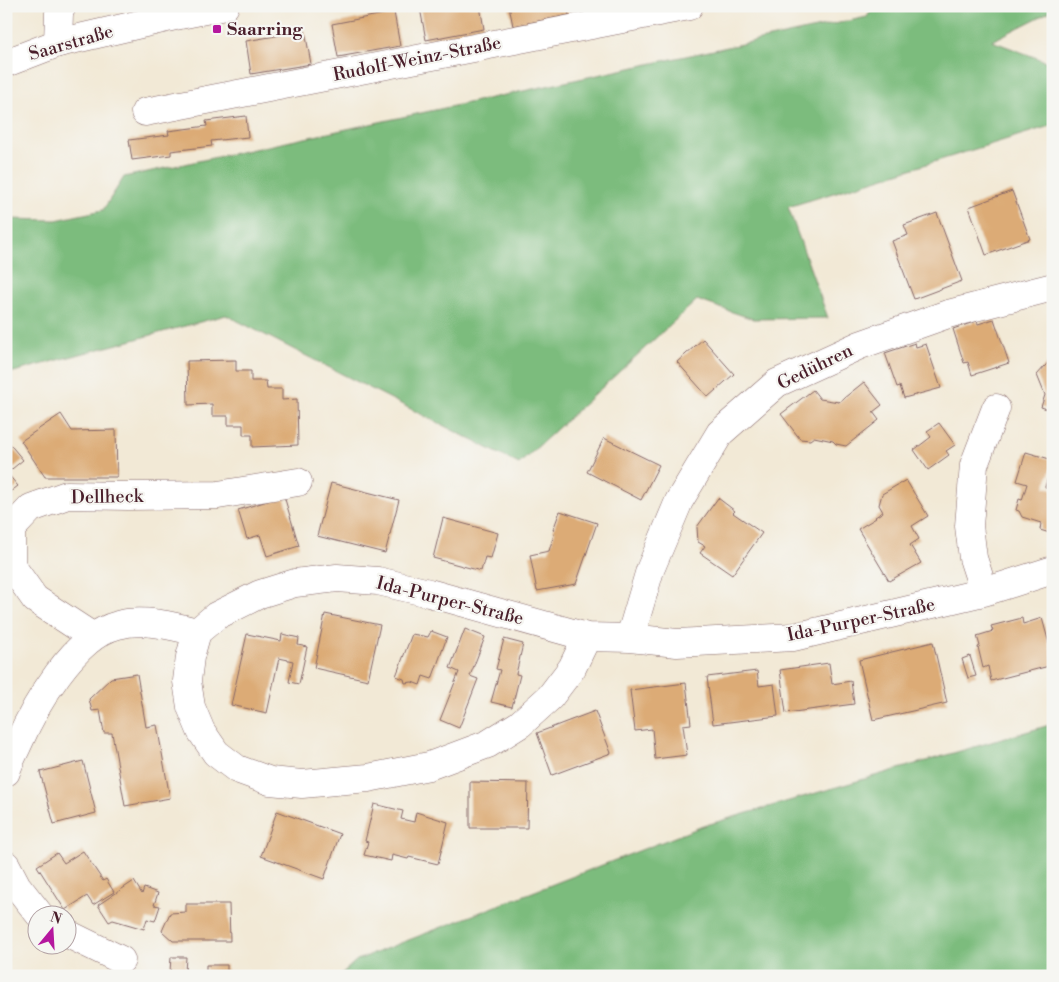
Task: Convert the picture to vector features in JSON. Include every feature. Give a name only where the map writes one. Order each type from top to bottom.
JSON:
[{"type":"street","points":[[58,43],[59,13],[62,6]]},
{"type":"street","name":"Saarstraße","points":[[6,63],[58,43],[224,6]]},
{"type":"street","name":"Rudolf-Weinz-Straße","points":[[145,112],[689,6]]},
{"type":"street","name":"Gedühren","points":[[630,638],[650,570],[679,501],[720,433],[777,383],[860,345],[948,314],[1053,287]]},
{"type":"street","points":[[984,592],[973,558],[969,526],[974,465],[996,408]]},
{"type":"street","name":"Dellheck","points":[[93,637],[36,599],[12,565],[11,530],[31,508],[67,495],[218,495],[298,482]]},
{"type":"street","name":"Ida-Purper-Straße","points":[[197,632],[216,616],[260,594],[295,583],[337,578],[378,581],[429,593],[588,637],[630,638],[677,643],[794,638],[984,592],[1053,570]]},
{"type":"street","points":[[6,772],[24,729],[45,691],[74,656],[93,637],[118,625],[147,623],[197,632],[190,657],[187,681],[192,707],[201,731],[216,753],[237,769],[270,781],[302,784],[368,778],[420,768],[488,744],[520,724],[550,697],[572,668],[588,637]]},
{"type":"street","points":[[6,865],[17,886],[30,904]]},
{"type":"street","points":[[78,939],[121,960]]},
{"type":"green space","points":[[874,6],[1053,6],[1053,10],[992,41],[1053,64],[1053,125],[788,207],[828,318],[753,319],[697,300],[519,464],[226,315],[6,374],[6,219],[56,220],[103,210],[124,177],[867,17]]},
{"type":"green space","points":[[1053,724],[1053,976],[339,976],[357,960],[703,826]]},
{"type":"building","points":[[430,6],[480,6],[484,29],[426,40],[420,8]]},
{"type":"building","points":[[509,6],[567,6],[569,15],[513,26]]},
{"type":"building","points":[[394,12],[400,46],[338,57],[332,24]]},
{"type":"building","points":[[305,31],[311,64],[251,74],[246,41]]},
{"type":"building","points":[[246,116],[248,137],[211,141],[212,146],[171,151],[171,155],[132,160],[129,140],[169,135],[168,131],[207,126],[206,121]]},
{"type":"building","points":[[1012,191],[1030,239],[986,255],[969,207]]},
{"type":"building","points":[[937,213],[962,281],[914,299],[892,241],[908,235],[904,225]]},
{"type":"building","points":[[994,319],[1009,363],[972,375],[968,362],[964,363],[953,329],[977,321],[978,324]]},
{"type":"building","points":[[703,339],[734,374],[708,397],[677,362]]},
{"type":"building","points":[[915,343],[916,347],[926,344],[941,388],[904,398],[900,386],[897,387],[885,353]]},
{"type":"building","points":[[1053,357],[1053,411],[1041,407],[1045,395],[1037,375]]},
{"type":"building","points":[[236,360],[236,371],[251,371],[251,381],[266,381],[267,389],[282,389],[282,400],[297,399],[298,445],[252,447],[252,435],[243,435],[243,425],[228,425],[228,416],[212,416],[212,404],[188,405],[187,361]]},
{"type":"building","points":[[864,382],[882,405],[873,412],[879,420],[846,446],[814,437],[810,440],[800,439],[781,414],[813,390],[820,399],[839,402]]},
{"type":"building","points":[[61,414],[72,431],[116,430],[117,477],[45,477],[21,441]]},
{"type":"building","points":[[939,423],[955,445],[946,451],[949,455],[928,470],[914,450],[931,437],[927,431]]},
{"type":"building","points":[[604,438],[659,465],[641,500],[587,472]]},
{"type":"building","points":[[8,442],[23,460],[7,473],[18,486],[6,495],[6,443]]},
{"type":"building","points":[[1026,452],[1053,460],[1045,487],[1053,489],[1053,534],[1040,530],[1041,523],[1022,517],[1019,511],[1016,510],[1019,499],[1022,500],[1027,484],[1017,481]]},
{"type":"building","points":[[906,480],[928,516],[912,526],[919,539],[910,545],[921,563],[889,581],[858,529],[883,512],[879,505],[882,494]]},
{"type":"building","points":[[331,483],[399,500],[385,553],[317,536]]},
{"type":"building","points":[[284,496],[299,546],[267,556],[260,535],[247,539],[238,510]]},
{"type":"building","points":[[718,498],[735,511],[733,513],[762,533],[732,575],[700,553],[705,546],[698,542],[697,527]]},
{"type":"building","points":[[560,511],[597,523],[576,584],[537,591],[530,555],[549,551],[555,531],[553,530]]},
{"type":"building","points":[[443,518],[498,533],[491,558],[485,557],[481,571],[433,558]]},
{"type":"building","points":[[325,614],[380,625],[368,680],[314,668]]},
{"type":"building","points":[[1022,618],[1023,624],[1042,618],[1053,658],[1053,665],[991,681],[988,666],[983,668],[977,636],[993,631],[991,626]]},
{"type":"building","points":[[465,629],[485,637],[470,676],[478,679],[459,728],[440,720],[459,672],[450,668]]},
{"type":"building","points":[[431,631],[447,637],[432,679],[423,676],[420,685],[412,682],[405,683],[404,679],[396,676],[412,634],[428,637]]},
{"type":"building","points":[[247,634],[281,641],[282,634],[299,638],[298,645],[307,647],[299,684],[289,682],[293,661],[279,658],[267,713],[231,705]]},
{"type":"building","points":[[504,639],[523,644],[516,674],[520,675],[512,707],[491,702],[500,670],[496,669]]},
{"type":"building","points":[[933,642],[947,703],[873,720],[859,660]]},
{"type":"building","points":[[970,656],[976,676],[968,678],[962,659]]},
{"type":"building","points":[[829,663],[832,684],[851,681],[854,704],[786,713],[780,670]]},
{"type":"building","points":[[757,671],[759,686],[774,684],[778,716],[713,724],[707,677]]},
{"type":"building","points":[[137,674],[146,727],[157,725],[170,798],[125,806],[112,733],[104,733],[100,710],[92,711],[89,699],[111,678]]},
{"type":"building","points":[[686,683],[691,724],[683,725],[687,755],[655,759],[652,729],[635,731],[630,690]]},
{"type":"building","points":[[595,711],[611,753],[552,775],[537,733]]},
{"type":"building","points":[[83,761],[96,813],[54,824],[40,772]]},
{"type":"building","points":[[470,782],[528,783],[527,828],[470,828]]},
{"type":"building","points":[[374,804],[403,811],[401,819],[414,822],[416,812],[448,822],[438,864],[409,857],[408,859],[392,855],[391,861],[364,855],[368,842],[365,841]]},
{"type":"building","points":[[277,811],[340,834],[324,879],[261,856]]},
{"type":"building","points":[[83,851],[103,881],[106,879],[114,892],[93,905],[87,896],[74,904],[61,904],[37,866],[57,853],[64,863]]},
{"type":"building","points":[[134,881],[142,894],[144,888],[158,893],[154,905],[160,906],[155,921],[147,919],[144,929],[113,920],[109,922],[98,905]]},
{"type":"building","points":[[186,904],[229,904],[230,941],[173,941],[162,931],[170,913],[186,912]]},
{"type":"building","points":[[171,957],[186,957],[185,972],[170,972]]},
{"type":"building","points":[[206,965],[227,965],[227,976],[206,976]]},
{"type":"place","name":"Saarring","points":[[217,29]]}]
